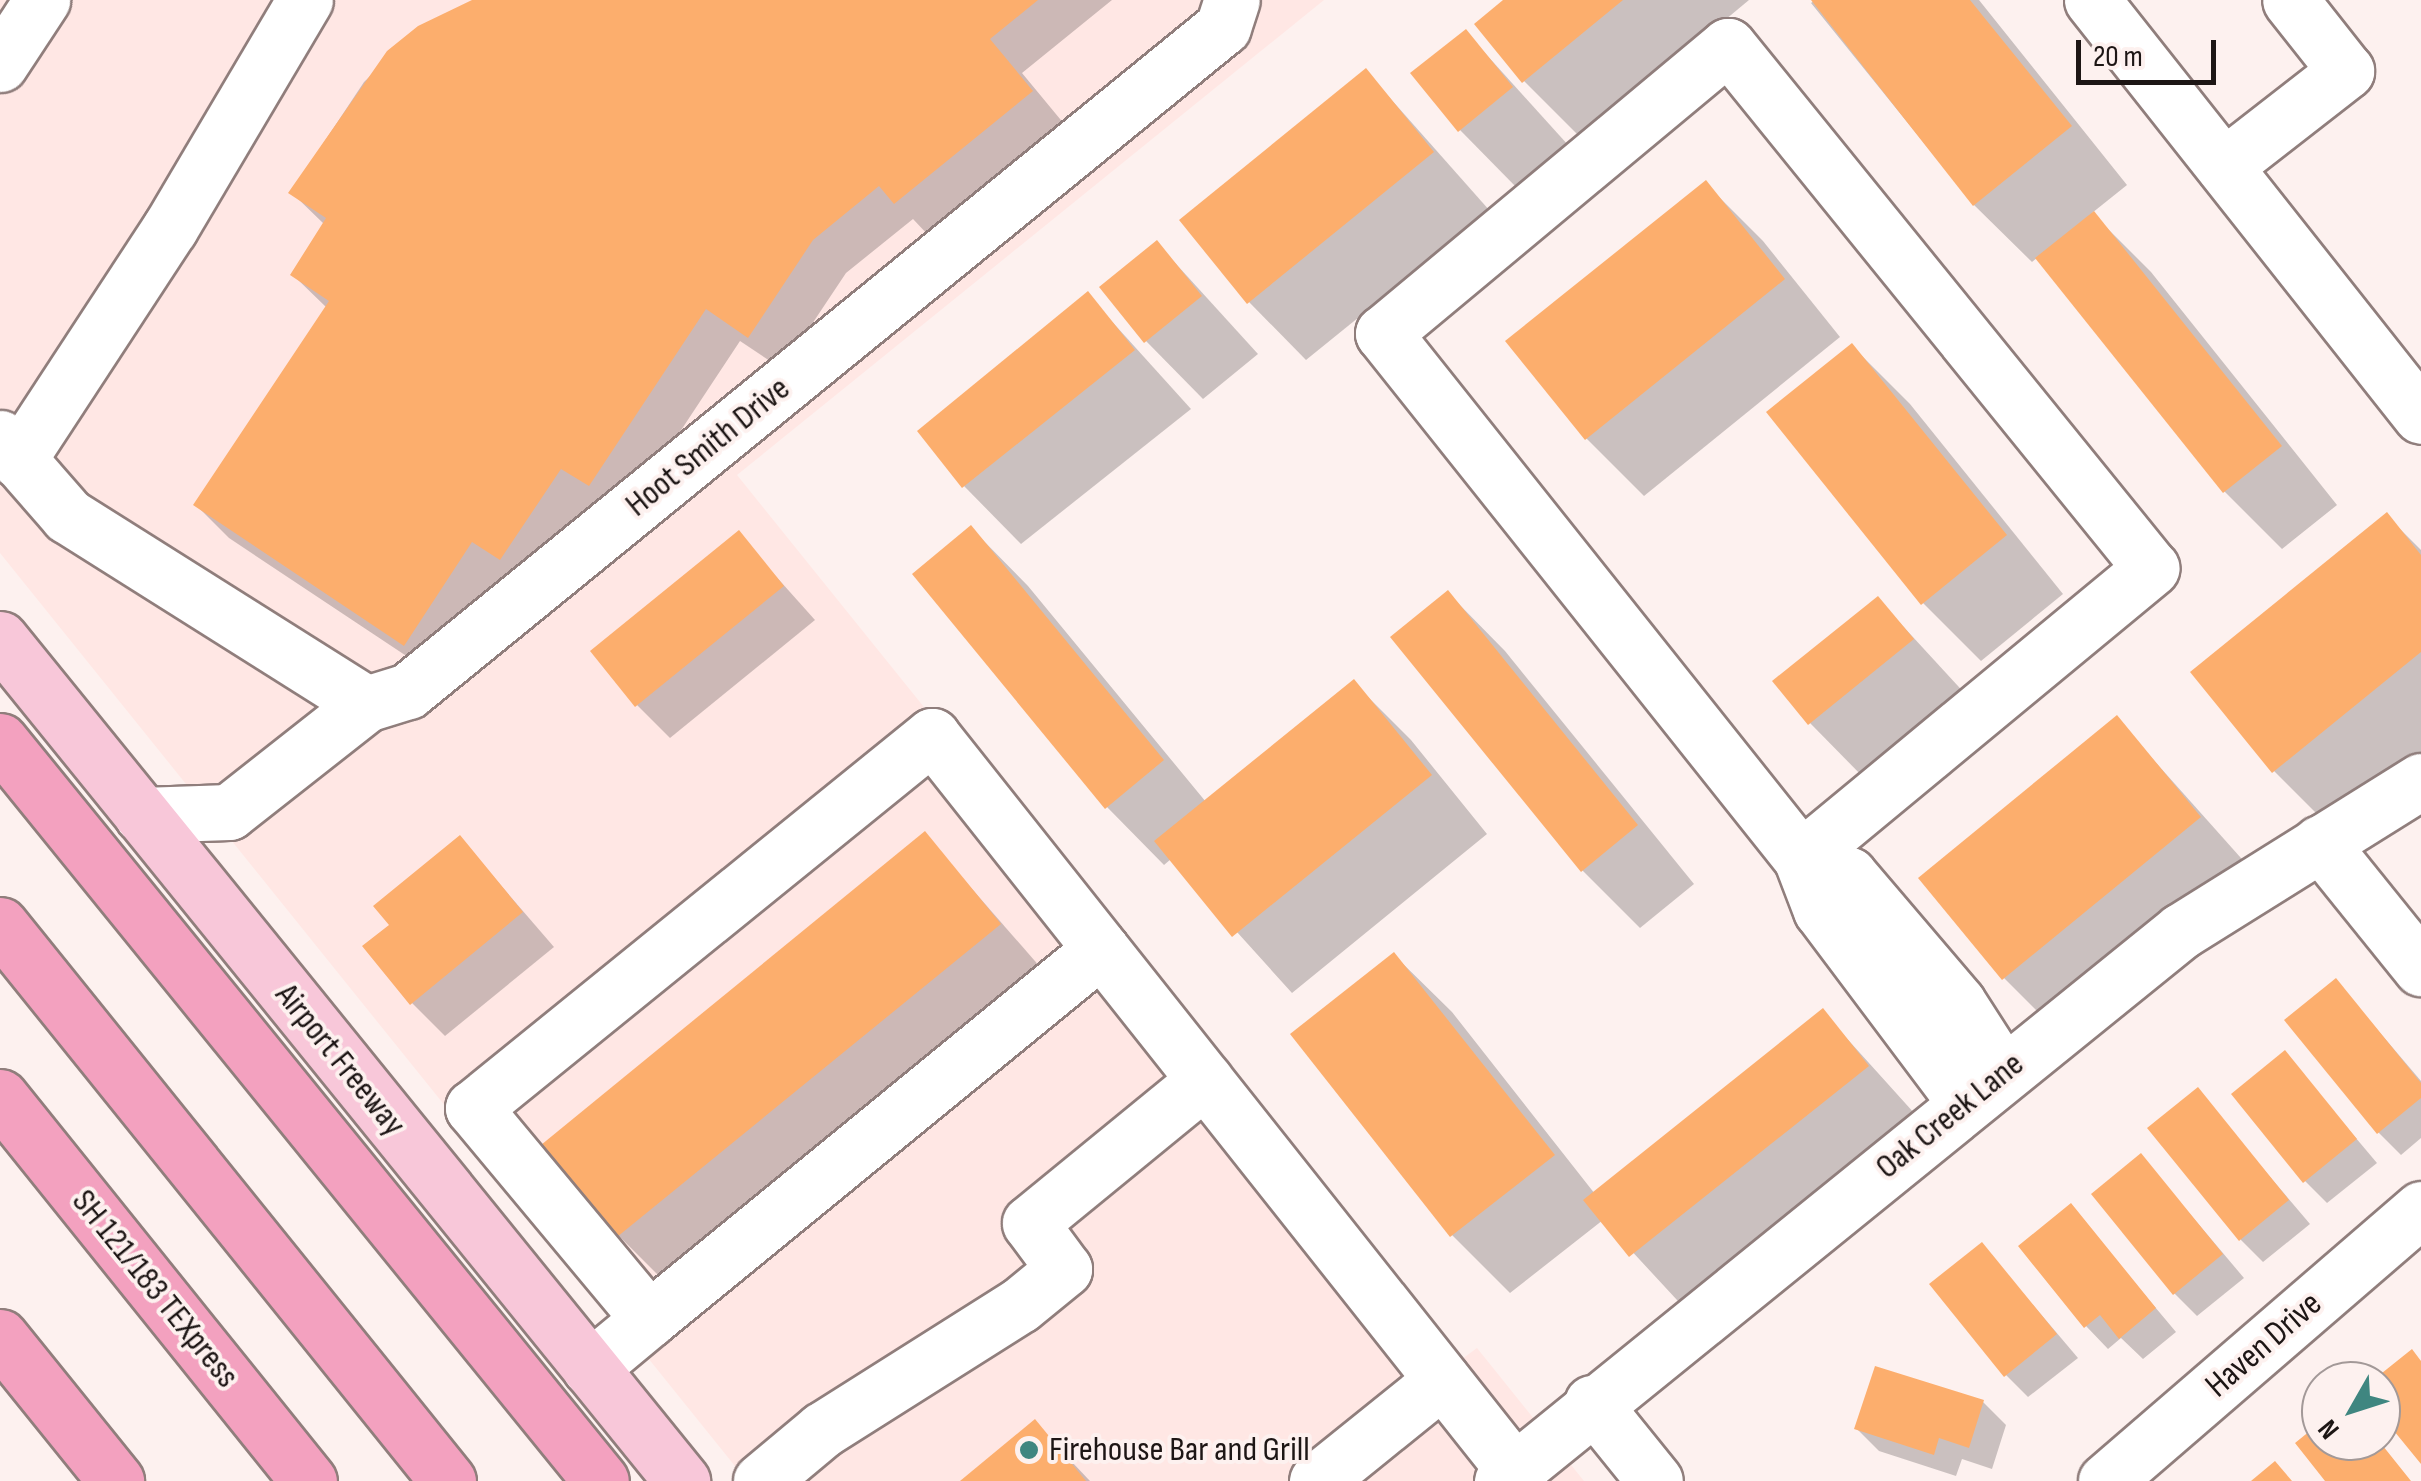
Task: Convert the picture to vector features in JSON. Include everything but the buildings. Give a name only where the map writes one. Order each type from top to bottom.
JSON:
[{"type":"highway","points":[[0,741],[600,1481]]},
{"type":"highway","points":[[0,925],[448,1481]]},
{"type":"highway","name":"SH 121/183 TEXpress","points":[[0,1098],[309,1481]]},
{"type":"highway","points":[[0,1337],[116,1481]]},
{"type":"main road","name":"Airport Freeway","points":[[0,638],[682,1481]]},
{"type":"street","points":[[0,64],[42,0]]},
{"type":"street","points":[[305,0],[160,244],[9,449],[68,516],[366,704]]},
{"type":"street","name":"Hoot Smith Drive","points":[[142,815],[229,812],[366,704],[408,691],[1223,27],[1232,0]]},
{"type":"street","points":[[2092,0],[2421,416]]},
{"type":"street","points":[[2224,166],[2346,71],[2290,0]]},
{"type":"street","points":[[1801,858],[2151,568],[1728,46],[1383,333],[1801,858],[1849,875],[1958,1003],[1985,1088]]},
{"type":"street","points":[[648,1320],[473,1108],[932,736],[1442,1380],[1508,1476]]},
{"type":"street","name":"Oak Creek Lane","points":[[1508,1476],[1592,1403],[2181,931],[2421,781]]},
{"type":"street","points":[[2320,843],[2421,968]]},
{"type":"street","points":[[590,1368],[1101,948]]},
{"type":"street","points":[[761,1481],[822,1430],[1020,1305],[1064,1268],[1030,1222],[1205,1080]]},
{"type":"street","name":"Haven Drive","points":[[2106,1481],[2421,1209]]},
{"type":"street","points":[[1317,1481],[1442,1380]]},
{"type":"street","points":[[1592,1403],[1655,1481]]},
{"type":"shaded area","points":[[0,0],[1324,0],[737,475],[1454,1365],[1477,1348],[1584,1481],[747,1481],[0,553]]},
{"type":"place","name":"Firehouse Bar and Grill","points":[[1029,1450]]}]
